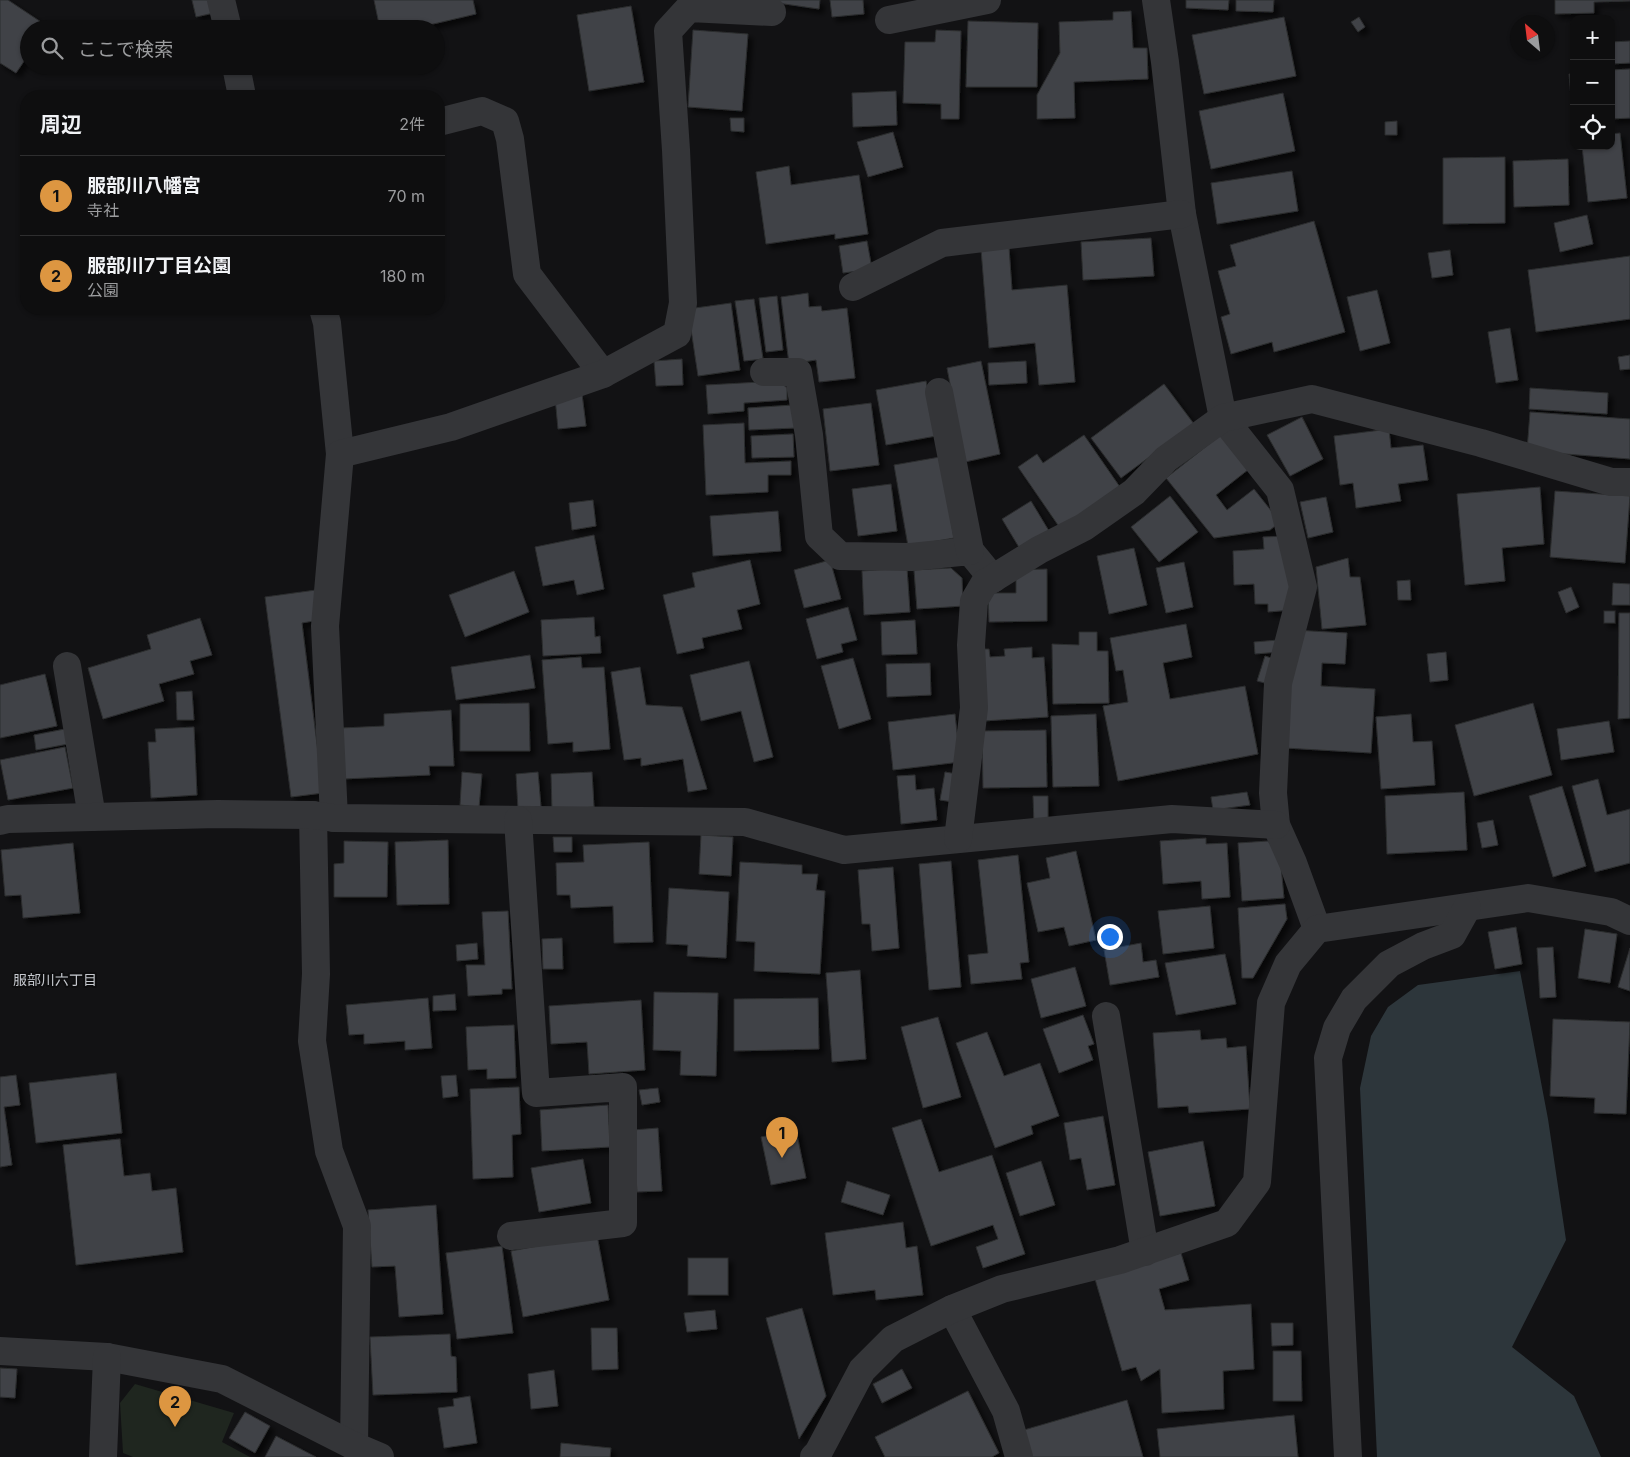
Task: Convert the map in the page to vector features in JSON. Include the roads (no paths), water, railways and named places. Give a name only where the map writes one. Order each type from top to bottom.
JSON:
[{"type":"street","points":[[221,0],[226,20]]},
{"type":"street","points":[[889,20],[986,0]]},
{"type":"street","points":[[1156,0],[1182,214],[1223,418],[1280,490],[1303,587],[1278,683],[1273,793],[1276,826],[1294,864],[1317,929]]},
{"type":"street","points":[[340,454],[450,427],[603,374],[678,334],[683,303],[668,31],[689,8],[772,12]]},
{"type":"street","points":[[238,75],[241,90]]},
{"type":"street","points":[[445,120],[482,110],[506,121],[527,274],[603,374]]},
{"type":"street","points":[[853,287],[942,243],[1182,214]]},
{"type":"street","points":[[325,315],[328,323],[340,454],[325,626],[324,817],[312,1041],[329,1152],[357,1226],[354,1446]]},
{"type":"street","points":[[764,372],[798,372],[809,435],[819,536],[840,556],[911,556],[970,551]]},
{"type":"street","points":[[939,392],[970,551],[993,579]]},
{"type":"street","points":[[958,839],[974,708],[971,645],[974,601],[984,584],[1039,550],[1084,527],[1134,492],[1166,458],[1223,418],[1312,399],[1481,442],[1611,482],[1630,482]]},
{"type":"street","points":[[68,666],[92,818]]},
{"type":"street","points":[[0,821],[8,819],[218,814],[745,822],[844,850],[1172,819],[1276,826]]},
{"type":"street","points":[[511,1236],[623,1223],[623,1087],[536,1093],[518,820]]},
{"type":"street","points":[[818,1456],[862,1370],[893,1339],[952,1309],[1002,1289],[1120,1260],[1227,1223],[1257,1182],[1271,1003],[1288,964],[1317,929],[1528,898],[1611,912],[1630,921]]},
{"type":"street","points":[[1348,1457],[1328,1058],[1338,1028],[1354,999],[1389,964],[1423,946],[1452,935],[1468,908]]},
{"type":"street","points":[[1106,1016],[1145,1252]]},
{"type":"street","points":[[952,1309],[1006,1411],[1019,1457]]},
{"type":"street","points":[[0,1351],[107,1357],[222,1379],[354,1446],[380,1457]]},
{"type":"street","points":[[103,1457],[107,1357]]},
{"type":"place","name":"服部川八幡宮","points":[[782,1158]]},
{"type":"place","name":"服部川7丁目公園","points":[[175,1427]]},
{"type":"district","name":"服部川六丁目","points":[[55,979]]}]
